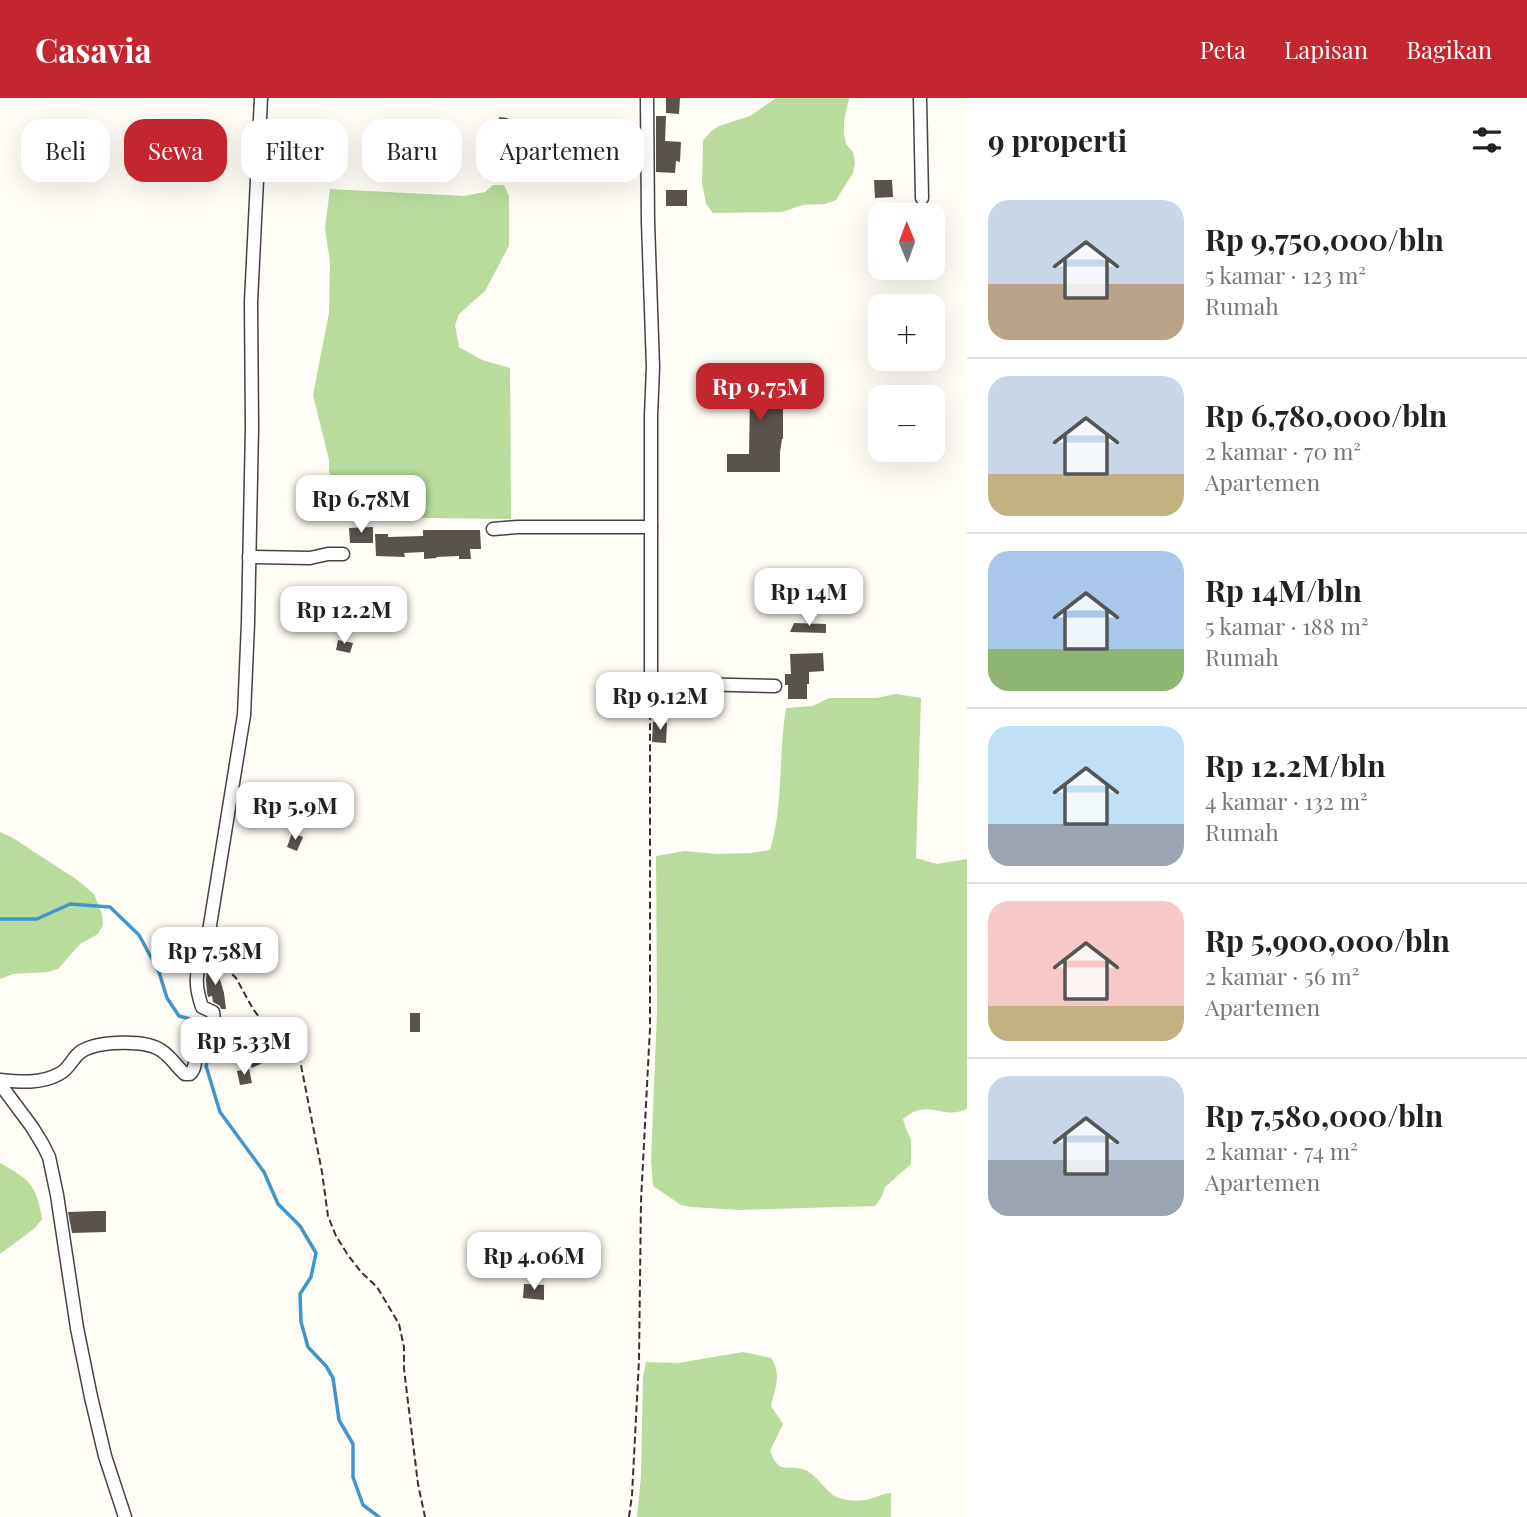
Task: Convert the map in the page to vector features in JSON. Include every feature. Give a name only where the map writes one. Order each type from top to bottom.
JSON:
[{"type":"street","points":[[0,1082],[47,1079],[64,1072],[82,1051],[108,1044],[127,1043],[155,1046],[185,1074],[190,1074],[195,1069],[196,1042],[215,1028],[213,1012],[202,1007],[196,984],[199,964],[205,956],[244,715],[252,428],[251,302],[261,98]]},
{"type":"street","points":[[648,98],[648,222],[653,367],[651,683],[775,686]]},
{"type":"street","points":[[920,98],[922,198]]},
{"type":"street","points":[[493,529],[651,527]]},
{"type":"street","points":[[249,557],[310,558],[343,554]]},
{"type":"street","points":[[0,1082],[43,1144],[48,1157],[57,1195],[76,1328],[105,1456],[125,1517]]},
{"type":"path","points":[[629,1517],[639,1360],[641,1201],[650,1028],[651,683]]},
{"type":"path","points":[[205,956],[225,967],[236,978],[253,1009],[299,1060],[322,1172],[328,1216],[348,1255],[377,1287],[399,1324],[404,1347],[404,1369],[418,1483],[425,1517]]},
{"type":"green space","points":[[776,98],[849,98],[844,134],[846,144],[853,152],[853,173],[836,200],[825,204],[803,205],[782,212],[713,213],[706,204],[702,183],[703,141],[719,126],[750,116]]},
{"type":"green space","points":[[493,185],[504,185],[509,196],[509,246],[485,291],[459,314],[455,325],[459,347],[482,360],[510,368],[511,519],[345,517],[329,471],[329,460],[313,395],[329,313],[330,262],[325,228],[330,189],[464,196],[485,192]]},
{"type":"green space","points":[[896,694],[921,698],[916,858],[937,864],[967,859],[967,1109],[953,1112],[919,1110],[903,1119],[911,1139],[911,1164],[885,1187],[875,1206],[740,1210],[681,1205],[653,1186],[651,1161],[657,1011],[656,856],[685,851],[717,854],[770,850],[777,815],[786,708],[813,706],[829,698],[876,698]]},
{"type":"green space","points":[[0,832],[76,879],[94,894],[102,914],[103,925],[98,934],[80,944],[58,969],[13,974],[0,979]]},
{"type":"green space","points":[[0,1163],[30,1184],[42,1219],[35,1228],[0,1254]]},
{"type":"green space","points":[[743,1352],[771,1358],[776,1370],[777,1381],[771,1406],[783,1424],[770,1451],[777,1464],[784,1468],[805,1470],[832,1494],[845,1500],[865,1500],[891,1493],[891,1517],[637,1517],[641,1476],[643,1377],[646,1362],[678,1363]]},
{"type":"building","points":[[666,98],[680,98],[679,114],[666,113]]},
{"type":"building","points":[[656,116],[666,116],[665,141],[681,142],[680,162],[676,161],[675,173],[656,172]]},
{"type":"building","points":[[874,180],[892,180],[893,197],[875,198]]},
{"type":"building","points":[[666,190],[687,190],[687,206],[666,206]]},
{"type":"building","points":[[729,375],[783,376],[780,472],[727,472],[727,454],[749,454],[750,395],[729,395]]},
{"type":"building","points":[[373,527],[373,543],[350,543],[349,528]]},
{"type":"building","points":[[423,530],[480,530],[481,549],[470,549],[471,559],[459,559],[459,556],[424,559],[424,552],[404,553],[405,557],[376,556],[375,534],[388,534],[388,537],[423,536]]},
{"type":"building","points":[[794,623],[826,624],[826,633],[790,632]]},
{"type":"building","points":[[338,640],[353,643],[350,653],[336,650]]},
{"type":"building","points":[[823,653],[824,671],[809,672],[807,699],[788,699],[785,674],[791,674],[790,654]]},
{"type":"building","points":[[653,722],[667,723],[666,743],[652,742]]},
{"type":"building","points":[[292,833],[303,837],[297,851],[287,847]]},
{"type":"building","points":[[216,966],[226,1009],[221,1009],[213,1002],[212,996],[208,997],[207,970]]},
{"type":"building","points":[[410,1013],[420,1013],[420,1032],[410,1032]]},
{"type":"building","points":[[260,1021],[265,1047],[271,1059],[252,1068],[243,1047],[254,1043],[250,1022]]},
{"type":"building","points":[[249,1069],[252,1083],[240,1085],[237,1071]]},
{"type":"building","points":[[106,1211],[106,1232],[72,1233],[68,1212]]},
{"type":"building","points":[[524,1284],[544,1285],[544,1300],[523,1298]]},
{"type":"waterway","points":[[0,919],[37,919],[70,904],[110,907],[139,935],[159,972],[167,998],[179,1016],[202,1022],[205,1028]]},
{"type":"waterway","points":[[208,1035],[212,1043],[206,1066],[220,1112],[264,1172],[278,1204],[300,1226],[316,1253],[311,1277],[300,1294],[301,1322],[308,1347],[333,1378],[339,1420],[353,1444],[353,1477],[363,1505],[379,1517]]}]
